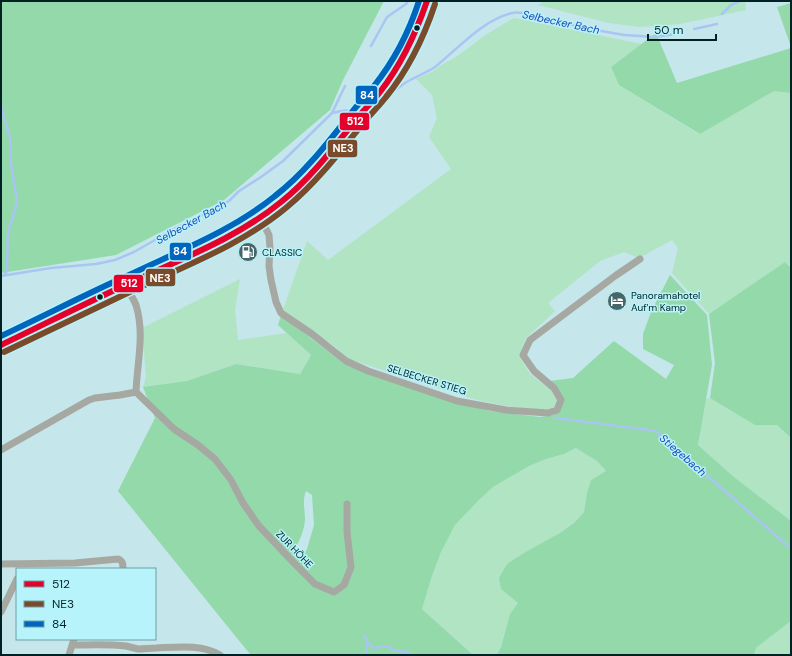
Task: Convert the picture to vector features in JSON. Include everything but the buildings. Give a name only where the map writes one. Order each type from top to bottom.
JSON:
[{"type":"main road","points":[[1,345],[223,239],[260,217],[281,201],[311,173],[380,91],[403,57],[418,29],[427,1]]},
{"type":"street","name":"SELBECKER STIEG","points":[[260,217],[269,235],[269,266],[271,280],[276,302],[281,312],[353,365],[457,401],[506,410],[548,413],[557,410],[561,400],[554,388],[534,371],[523,355],[530,340],[640,259]]},
{"type":"street","points":[[1,450],[89,400],[136,392],[140,351],[139,323],[136,304],[126,285]]},
{"type":"street","name":"ZUR HÖHE","points":[[136,392],[174,429],[216,459],[259,526],[315,584],[334,592],[344,585],[351,567],[347,532],[347,504]]},
{"type":"street","points":[[1,564],[23,566],[118,559],[121,560],[123,568]]},
{"type":"street","points":[[1,612],[16,581]]},
{"type":"street","points":[[69,655],[73,642],[126,646],[138,649],[192,647],[202,648],[220,655]]},
{"type":"green space","points":[[1,1],[384,1],[343,80],[330,110],[224,200],[116,255],[1,273]]},
{"type":"green space","points":[[544,1],[745,1],[746,10],[680,24],[640,27],[609,23],[538,5]]},
{"type":"green space","points":[[791,3],[791,47],[777,7]]},
{"type":"green space","points":[[514,18],[642,44],[611,67],[619,85],[699,134],[774,91],[791,93],[791,268],[785,262],[709,314],[672,273],[678,248],[672,240],[639,258],[624,252],[600,261],[548,303],[555,311],[526,338],[519,355],[530,374],[550,389],[558,400],[555,406],[546,411],[513,407],[477,400],[348,359],[335,347],[283,310],[307,241],[328,260],[451,169],[429,137],[437,118],[432,95],[416,79],[432,72],[456,57],[487,34]]},
{"type":"green space","points":[[656,33],[677,83],[791,48],[791,93],[774,91],[700,134],[619,85],[611,67]]},
{"type":"green space","points":[[785,262],[791,268],[791,438],[777,425],[755,425],[710,398],[715,363],[709,314]]},
{"type":"green space","points":[[670,275],[707,315],[712,365],[698,445],[734,477],[791,521],[791,621],[756,648],[754,655],[497,655],[501,647],[510,614],[518,603],[501,589],[499,578],[507,564],[560,533],[575,522],[584,512],[591,480],[606,471],[597,461],[576,448],[564,454],[529,466],[493,487],[455,525],[441,552],[422,609],[473,655],[251,655],[118,491],[155,418],[143,387],[187,381],[236,364],[300,374],[311,355],[278,325],[281,315],[343,363],[424,393],[490,411],[540,417],[553,415],[561,407],[549,381],[573,378],[614,341],[666,379],[674,365],[643,349],[643,334],[651,312]],"holes":[[[306,491],[312,495],[314,525],[307,549],[300,561],[293,552],[304,528],[304,502]]]},
{"type":"green space","points":[[240,279],[235,310],[238,340],[287,333],[311,355],[300,374],[236,364],[187,381],[143,387],[146,377],[142,328]]},
{"type":"green space","points":[[710,398],[755,425],[777,425],[791,438],[791,521],[734,477],[698,445],[706,399]]},
{"type":"green space","points":[[577,448],[597,461],[606,471],[591,480],[584,512],[575,522],[544,543],[501,589],[518,603],[510,614],[501,647],[497,655],[473,655],[422,609],[441,552],[455,525],[493,487],[529,466]]},
{"type":"green space","points":[[791,621],[791,655],[754,655],[756,648]]},
{"type":"waterway","points":[[371,46],[387,17],[408,1]]},
{"type":"waterway","name":"Selbecker Bach","points":[[722,14],[731,5],[740,1]]},
{"type":"waterway","name":"Selbecker Bach","points":[[376,111],[401,86],[435,67],[480,29],[490,22],[512,13],[524,13],[590,29],[624,35],[655,37],[682,33]]},
{"type":"waterway","name":"Selbecker Bach","points":[[694,29],[717,24]]},
{"type":"waterway","points":[[332,113],[345,86]]},
{"type":"waterway","points":[[1,104],[10,137],[11,164],[17,201],[8,232],[7,271],[4,275]]},
{"type":"waterway","name":"Selbecker Bach","points":[[1,276],[51,268],[96,264],[115,260],[134,252],[176,228],[229,201],[239,191],[283,161],[332,113],[352,110]]},
{"type":"waterway","name":"Stiegebach","points":[[554,418],[656,431],[788,546]]},
{"type":"waterway","points":[[364,635],[370,646],[374,648],[385,646],[393,650],[407,652],[412,655]]},
{"type":"waterway","points":[[366,655],[367,642]]},
{"type":"transit line","name":"84","points":[[1,336],[205,240],[241,220],[275,196],[286,187],[316,156],[388,67],[411,24],[419,1]]},
{"type":"transit line","name":"512","points":[[1,345],[99,297],[228,237],[264,215],[281,202],[292,193],[322,162],[388,82],[407,48],[427,1]]},
{"type":"transit line","name":"NE3","points":[[4,352],[214,253],[252,232],[287,207],[298,198],[327,167],[394,87],[415,53],[435,4]]},
{"type":"place","name":"CLASSIC","points":[[248,252]]},
{"type":"place","name":"Panoramahotel Auf'm Kamp","points":[[617,301]]}]
